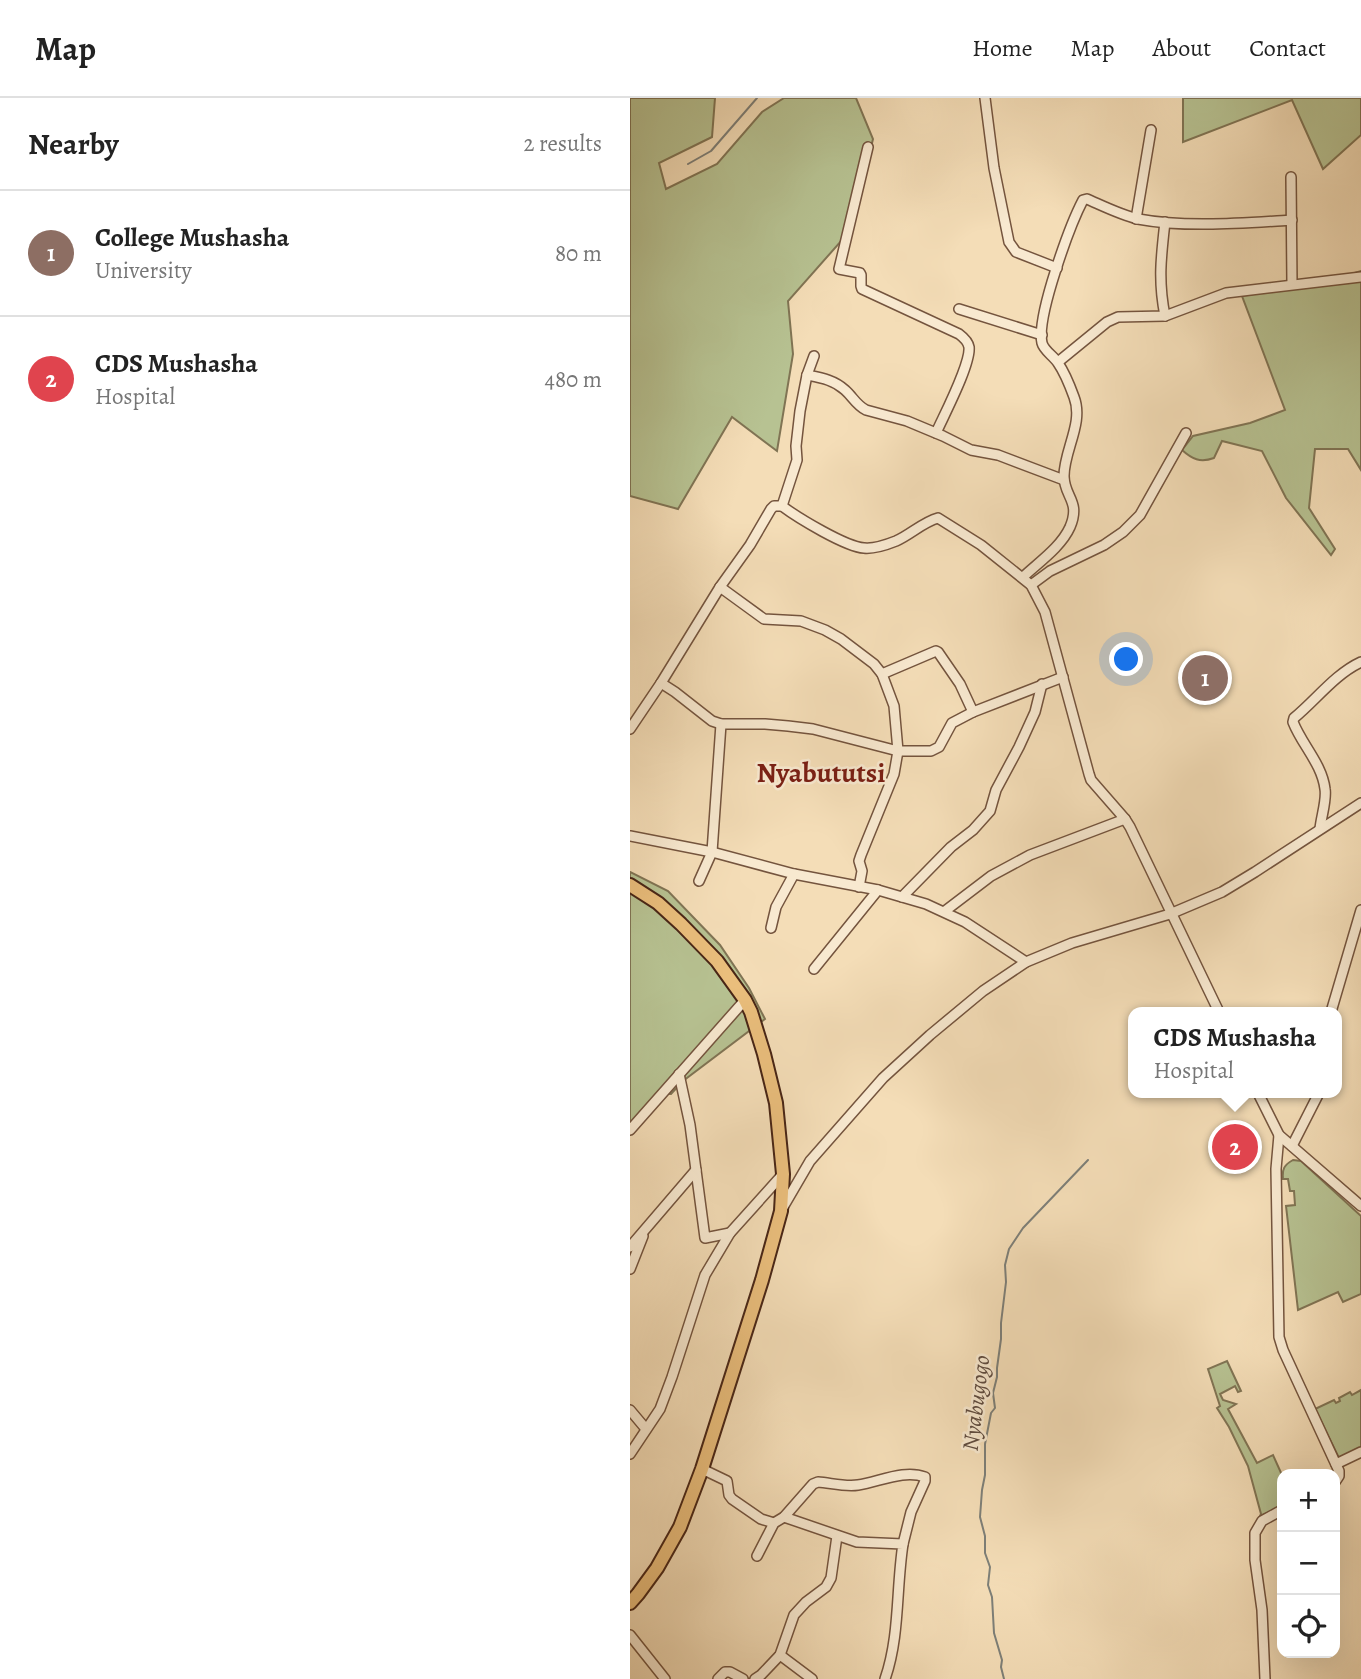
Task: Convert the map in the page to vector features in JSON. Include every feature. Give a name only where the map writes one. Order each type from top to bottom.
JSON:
[{"type":"main road","points":[[630,884],[681,923],[717,961],[745,1000],[758,1033],[776,1102],[783,1174],[781,1210],[758,1293],[702,1469],[680,1527],[657,1568],[630,1603]]},
{"type":"street","points":[[985,98],[994,168],[1009,242],[1016,252],[1057,268]]},
{"type":"street","points":[[1136,219],[1151,130]]},
{"type":"street","points":[[868,146],[839,269],[860,273],[862,289],[959,334],[968,343],[968,361],[936,433]]},
{"type":"street","points":[[1291,177],[1292,284]]},
{"type":"street","points":[[1023,577],[1051,551],[1069,528],[1075,511],[1064,480],[1077,411],[1058,362],[1042,346],[1042,323],[1057,268],[1083,200],[1087,199],[1136,219],[1165,222],[1292,220]]},
{"type":"street","points":[[1165,222],[1160,285],[1166,316]]},
{"type":"street","points":[[1058,362],[1107,322],[1118,317],[1166,316],[1226,293],[1361,276]]},
{"type":"street","points":[[959,309],[1042,335]]},
{"type":"street","points":[[782,506],[797,460],[800,411],[814,356]]},
{"type":"street","points":[[807,375],[834,382],[846,391],[859,407],[866,410],[907,421],[971,450],[998,455],[1064,480]]},
{"type":"street","points":[[1031,585],[1050,571],[1104,545],[1131,525],[1140,515],[1186,433]]},
{"type":"street","points":[[630,729],[774,506],[782,506],[826,533],[866,548],[896,541],[938,518],[981,545],[1031,585],[1045,612],[1091,780],[1125,819],[1216,1007]]},
{"type":"street","points":[[720,587],[764,619],[801,621],[825,630],[874,664],[882,674],[894,706],[898,751],[894,774],[859,861],[862,871],[859,887]]},
{"type":"street","points":[[882,674],[936,651],[960,684],[973,712]]},
{"type":"street","points":[[1320,829],[1325,786],[1316,762],[1293,722],[1336,678],[1361,662]]},
{"type":"street","points":[[661,683],[712,721],[721,724],[801,727],[898,751],[931,751],[939,747],[950,725],[973,712],[1063,677]]},
{"type":"street","points":[[902,897],[951,847],[973,831],[990,811],[996,790],[1020,747],[1035,712],[1042,684]]},
{"type":"street","points":[[699,881],[712,852],[721,724]]},
{"type":"street","points":[[781,1210],[810,1161],[883,1078],[983,991],[1026,962],[1072,943],[1170,914],[1222,892],[1361,803]]},
{"type":"street","points":[[945,911],[991,876],[1030,855],[1125,819]]},
{"type":"street","points":[[630,836],[712,852],[794,874],[902,897],[945,911],[1026,962]]},
{"type":"street","points":[[771,928],[776,907],[794,874]]},
{"type":"street","points":[[814,969],[878,890]]},
{"type":"street","points":[[1332,1007],[1361,910]]},
{"type":"street","points":[[630,1130],[745,1000]]},
{"type":"street","points":[[679,1074],[705,1238],[730,1233]]},
{"type":"street","points":[[1260,1098],[1279,1135],[1361,1206]]},
{"type":"street","points":[[1292,1146],[1316,1098]]},
{"type":"street","points":[[1279,1135],[1276,1169],[1279,1337],[1338,1469]]},
{"type":"street","points":[[630,1247],[696,1170]]},
{"type":"street","points":[[630,1454],[660,1409],[673,1377],[705,1275],[730,1233],[783,1174]]},
{"type":"street","points":[[630,1269],[644,1231]]},
{"type":"street","points":[[630,1410],[646,1429]]},
{"type":"street","points":[[1336,1464],[1361,1452]]},
{"type":"street","points":[[702,1469],[727,1481],[732,1499],[761,1519],[774,1523]]},
{"type":"street","points":[[757,1556],[774,1523],[785,1517],[813,1484],[818,1482],[856,1486],[882,1478],[923,1475],[925,1481],[911,1512],[903,1544],[895,1638],[885,1679]]},
{"type":"street","points":[[1265,1679],[1255,1533],[1262,1521],[1277,1513]]},
{"type":"street","points":[[785,1517],[856,1542],[903,1544]]},
{"type":"street","points":[[755,1679],[780,1655],[794,1615],[826,1587],[831,1578],[837,1536]]},
{"type":"street","points":[[630,1635],[665,1679]]},
{"type":"street","points":[[780,1655],[812,1679]]},
{"type":"street","points":[[718,1679],[725,1672],[730,1672],[743,1679]]},
{"type":"green space","points":[[630,98],[715,98],[712,137],[659,163],[666,189],[717,164],[762,112],[784,98],[856,98],[873,139],[850,231],[788,301],[793,354],[777,451],[732,417],[678,509],[630,496]]},
{"type":"green space","points":[[1183,98],[1361,98],[1361,135],[1323,169],[1292,100],[1183,142]]},
{"type":"green space","points":[[1361,271],[1361,470],[1348,449],[1315,449],[1309,508],[1335,549],[1331,555],[1286,498],[1262,451],[1222,441],[1214,458],[1200,460],[1182,450],[1193,436],[1250,423],[1285,410],[1242,296],[1321,283]]},
{"type":"green space","points":[[630,872],[668,891],[720,945],[749,988],[765,1019],[683,1081],[671,1094],[657,1093],[630,1125]]},
{"type":"green space","points":[[1293,1160],[1301,1161],[1361,1216],[1361,1294],[1343,1302],[1338,1292],[1298,1310],[1286,1206],[1295,1205],[1294,1191],[1290,1191],[1288,1179],[1283,1179],[1284,1168]]},
{"type":"green space","points":[[1227,1361],[1241,1391],[1238,1392],[1235,1386],[1220,1394],[1223,1400],[1236,1404],[1228,1409],[1257,1463],[1273,1455],[1279,1469],[1277,1469],[1277,1508],[1260,1516],[1248,1466],[1217,1408],[1220,1406],[1208,1369]]},
{"type":"green space","points":[[1361,1390],[1361,1447],[1339,1458],[1315,1409],[1334,1400],[1336,1403],[1350,1392],[1352,1395]]},
{"type":"waterway","points":[[688,164],[711,151],[757,98]]},
{"type":"waterway","name":"Nyabugogo","points":[[1004,1679],[994,1633],[992,1597],[988,1585],[990,1567],[985,1553],[985,1536],[980,1517],[985,1475],[985,1444],[991,1413],[995,1408],[993,1393],[1001,1339],[1005,1265],[1009,1249],[1023,1228],[1088,1160]]},
{"type":"place","name":"College Mushasha","points":[[1205,678]]},
{"type":"place","name":"CDS Mushasha","points":[[1235,1147]]},
{"type":"district","name":"Nyabututsi","points":[[821,773]]}]
